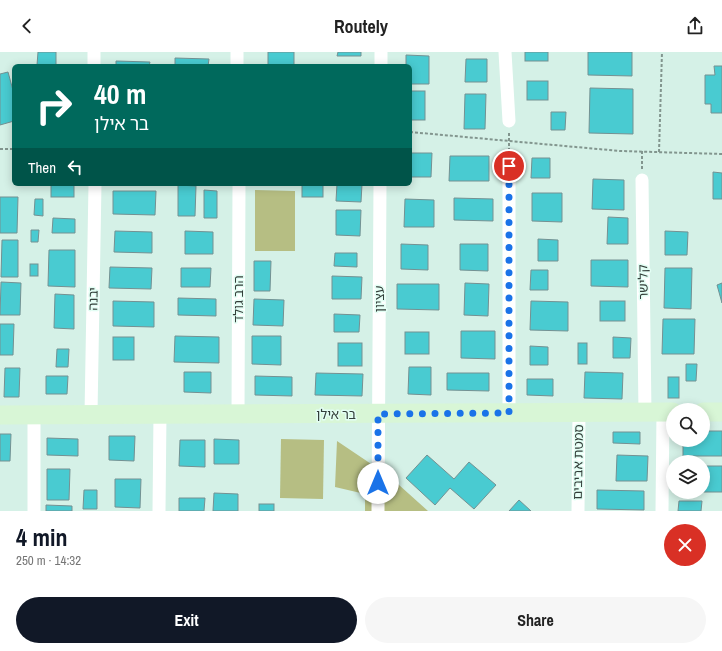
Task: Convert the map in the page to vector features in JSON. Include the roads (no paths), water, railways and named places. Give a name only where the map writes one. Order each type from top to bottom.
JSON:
[{"type":"street","points":[[94,52],[94,64]]},
{"type":"street","points":[[237,52],[237,64]]},
{"type":"street","points":[[381,52],[381,64]]},
{"type":"street","points":[[506,52],[509,121]]},
{"type":"street","points":[[509,166],[509,413]]},
{"type":"street","name":"קלישר","points":[[642,180],[660,413],[662,511]]},
{"type":"street","name":"יבנה","points":[[91,414],[95,186]]},
{"type":"street","name":"הרב גולד","points":[[238,414],[239,186]]},
{"type":"street","name":"עציון","points":[[378,511],[380,186]]},
{"type":"street","points":[[710,412],[722,412]]},
{"type":"street","name":"סמטת אביבים","points":[[578,511],[579,413]]},
{"type":"street","name":"בר אילן","points":[[0,415],[660,413]]},
{"type":"street","points":[[159,511],[160,414]]},
{"type":"street","points":[[34,416],[34,511]]}]
